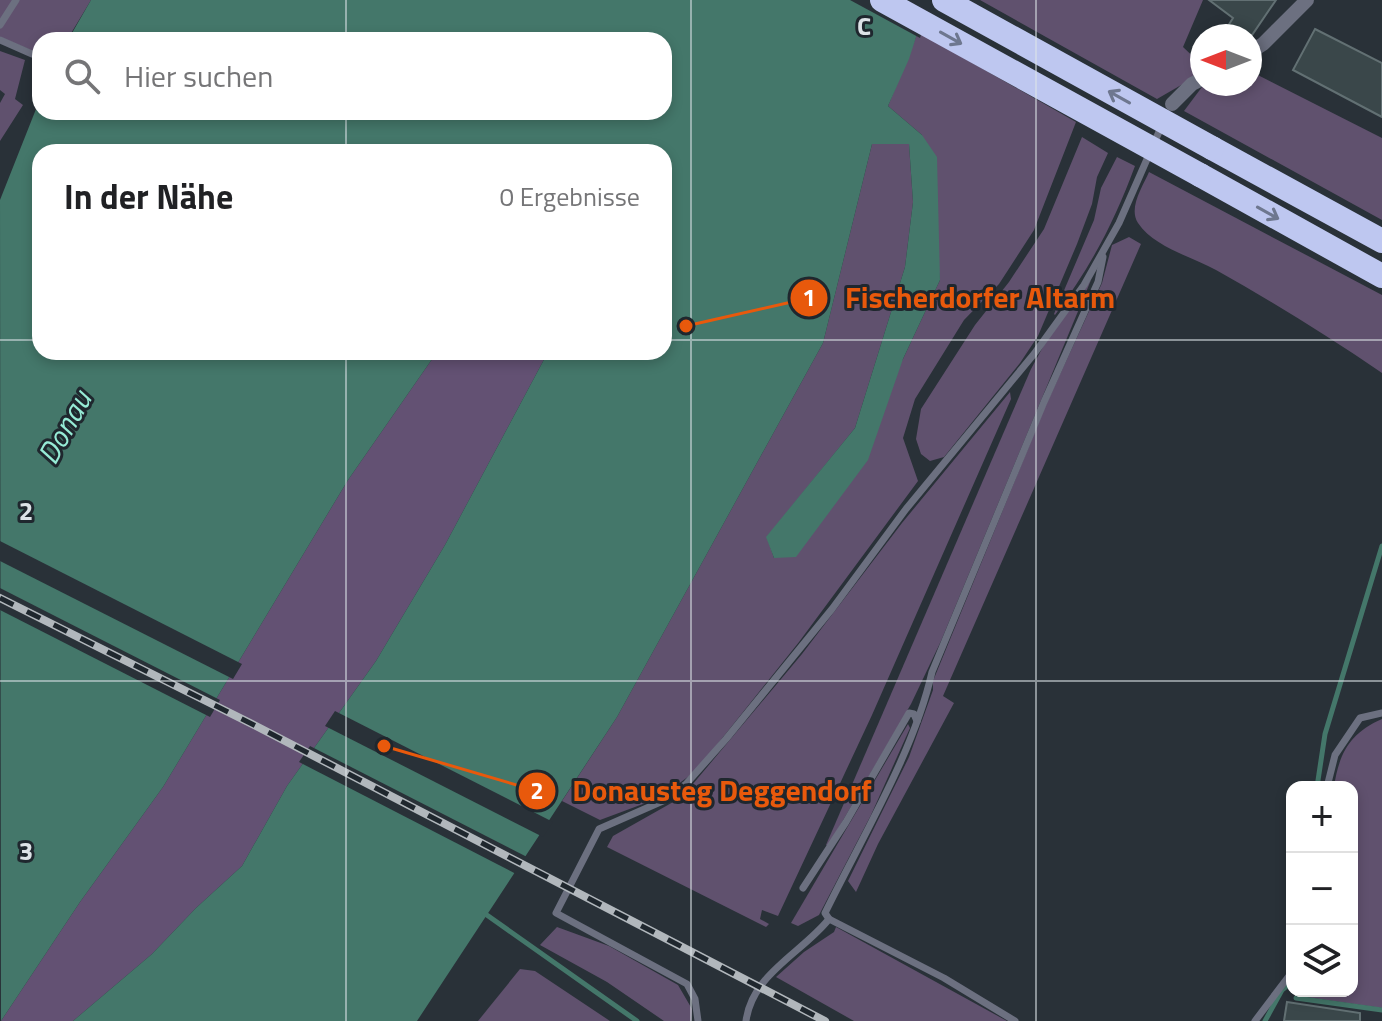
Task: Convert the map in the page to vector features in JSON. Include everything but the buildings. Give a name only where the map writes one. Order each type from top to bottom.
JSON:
[{"type":"highway","points":[[882,0],[1382,276]]},
{"type":"highway","points":[[944,0],[1382,241]]},
{"type":"street","points":[[1262,45],[1307,0]]},
{"type":"street","points":[[1172,104],[1190,86]]},
{"type":"lane","points":[[0,25],[16,0]]},
{"type":"lane","points":[[0,40],[32,54]]},
{"type":"lane","points":[[698,1021],[695,999],[687,984],[556,913],[599,829],[665,800],[686,784],[832,609],[906,509],[1034,354],[1084,285],[1104,251],[1172,104]]},
{"type":"lane","points":[[1015,1021],[944,978],[829,919],[825,913],[910,741],[932,672],[1044,402],[1098,282],[1104,251]]},
{"type":"lane","points":[[803,888],[846,822],[909,713],[914,714],[917,721]]},
{"type":"lane","points":[[1328,781],[1335,755],[1360,718],[1382,713]]},
{"type":"lane","points":[[746,1021],[751,1000],[774,969],[814,938],[829,919]]},
{"type":"lane","points":[[1255,1021],[1286,980]]},
{"type":"shaded area","points":[[0,0],[91,0],[72,32],[32,32],[32,51],[0,37]]},
{"type":"shaded area","points":[[980,0],[1203,0],[1193,24],[1190,24],[1183,47],[1190,54],[1190,80],[1157,99]]},
{"type":"shaded area","points":[[918,32],[1076,122],[1034,230],[999,284],[964,320],[915,399],[903,438],[918,481],[799,642],[696,771],[659,798],[600,820],[562,801],[617,717],[823,343],[872,144],[909,144],[913,202],[905,267],[855,428],[767,537],[774,558],[903,359],[940,280],[922,135],[888,106]]},
{"type":"shaded area","points":[[0,51],[25,60],[15,99],[23,105],[0,141],[0,103],[5,94],[0,90]]},
{"type":"shaded area","points":[[1262,77],[1382,138],[1382,220],[1184,111],[1195,96],[1262,96]]},
{"type":"shaded area","points":[[1082,137],[1108,153],[1097,177],[1092,204],[1077,244],[1038,336],[944,457],[930,461],[921,454],[916,439],[921,409],[975,325],[1009,282],[1044,229]]},
{"type":"shaded area","points":[[1117,157],[1135,166],[1127,187],[1101,244],[1055,315],[1094,220],[1101,188]]},
{"type":"shaded area","points":[[1149,172],[1382,295],[1382,373],[1279,307],[1154,239],[1135,217],[1138,197]]},
{"type":"shaded area","points":[[1129,237],[1141,244],[943,696],[954,703],[878,844],[856,892],[848,881],[909,757],[933,690],[933,681],[1045,407],[1102,283],[1112,245]]},
{"type":"shaded area","points":[[1091,280],[941,641],[911,704],[828,846],[1031,369],[1044,345]]},
{"type":"shaded area","points":[[431,360],[544,360],[445,545],[376,661],[287,786],[242,866],[152,954],[73,1021],[1,1021],[80,902],[163,787],[348,480]]},
{"type":"shaded area","points":[[1010,392],[1011,399],[872,715],[778,916],[762,910],[760,919],[769,924],[766,927],[607,847],[613,836],[682,797],[802,654],[902,523]]},
{"type":"shaded area","points":[[1382,719],[1382,1008],[1305,997],[1358,997],[1358,781],[1335,781],[1348,746]]},
{"type":"shaded area","points":[[908,724],[910,728],[871,815],[819,915],[798,926],[791,923]]},
{"type":"shaded area","points":[[557,927],[609,946],[678,985],[692,1009],[691,1021],[664,1021],[607,982],[540,945]]},
{"type":"shaded area","points":[[836,927],[1007,1021],[854,1021],[776,977],[804,952],[834,932]]},
{"type":"shaded area","points":[[520,969],[535,971],[610,1021],[478,1021]]},
{"type":"water","name":"Donau","points":[[91,0],[928,0],[909,59],[888,106],[922,135],[937,157],[940,280],[903,359],[868,460],[796,557],[774,558],[766,537],[855,428],[905,267],[913,202],[909,144],[872,144],[823,343],[617,717],[417,1021],[73,1021],[152,954],[242,866],[287,786],[376,661],[445,545],[544,360],[672,360],[672,144],[32,144],[32,360],[431,360],[348,480],[163,787],[80,902],[1,1021],[0,200],[32,119],[672,120],[672,32],[73,32]]},
{"type":"pier","points":[[850,0],[932,0],[920,38]]},
{"type":"pier","points":[[0,541],[242,664],[233,679],[0,561]]},
{"type":"pier","points":[[0,588],[220,700],[210,717],[0,610]]},
{"type":"pier","points":[[335,711],[553,822],[543,837],[325,726]]},
{"type":"pier","points":[[310,746],[529,858],[518,875],[299,762]]},
{"type":"waterway","points":[[1318,781],[1325,734],[1382,546]]},
{"type":"waterway","points":[[484,913],[637,1021]]},
{"type":"waterway","points":[[1265,1021],[1286,987]]},
{"type":"waterway","points":[[1296,998],[1382,1010]]},
{"type":"railway","points":[[0,598],[256,726],[825,1021]]},
{"type":"place","name":"Fischerdorfer Altarm","points":[[686,326]]},
{"type":"place","name":"Donausteg Deggendorf","points":[[384,746]]}]
